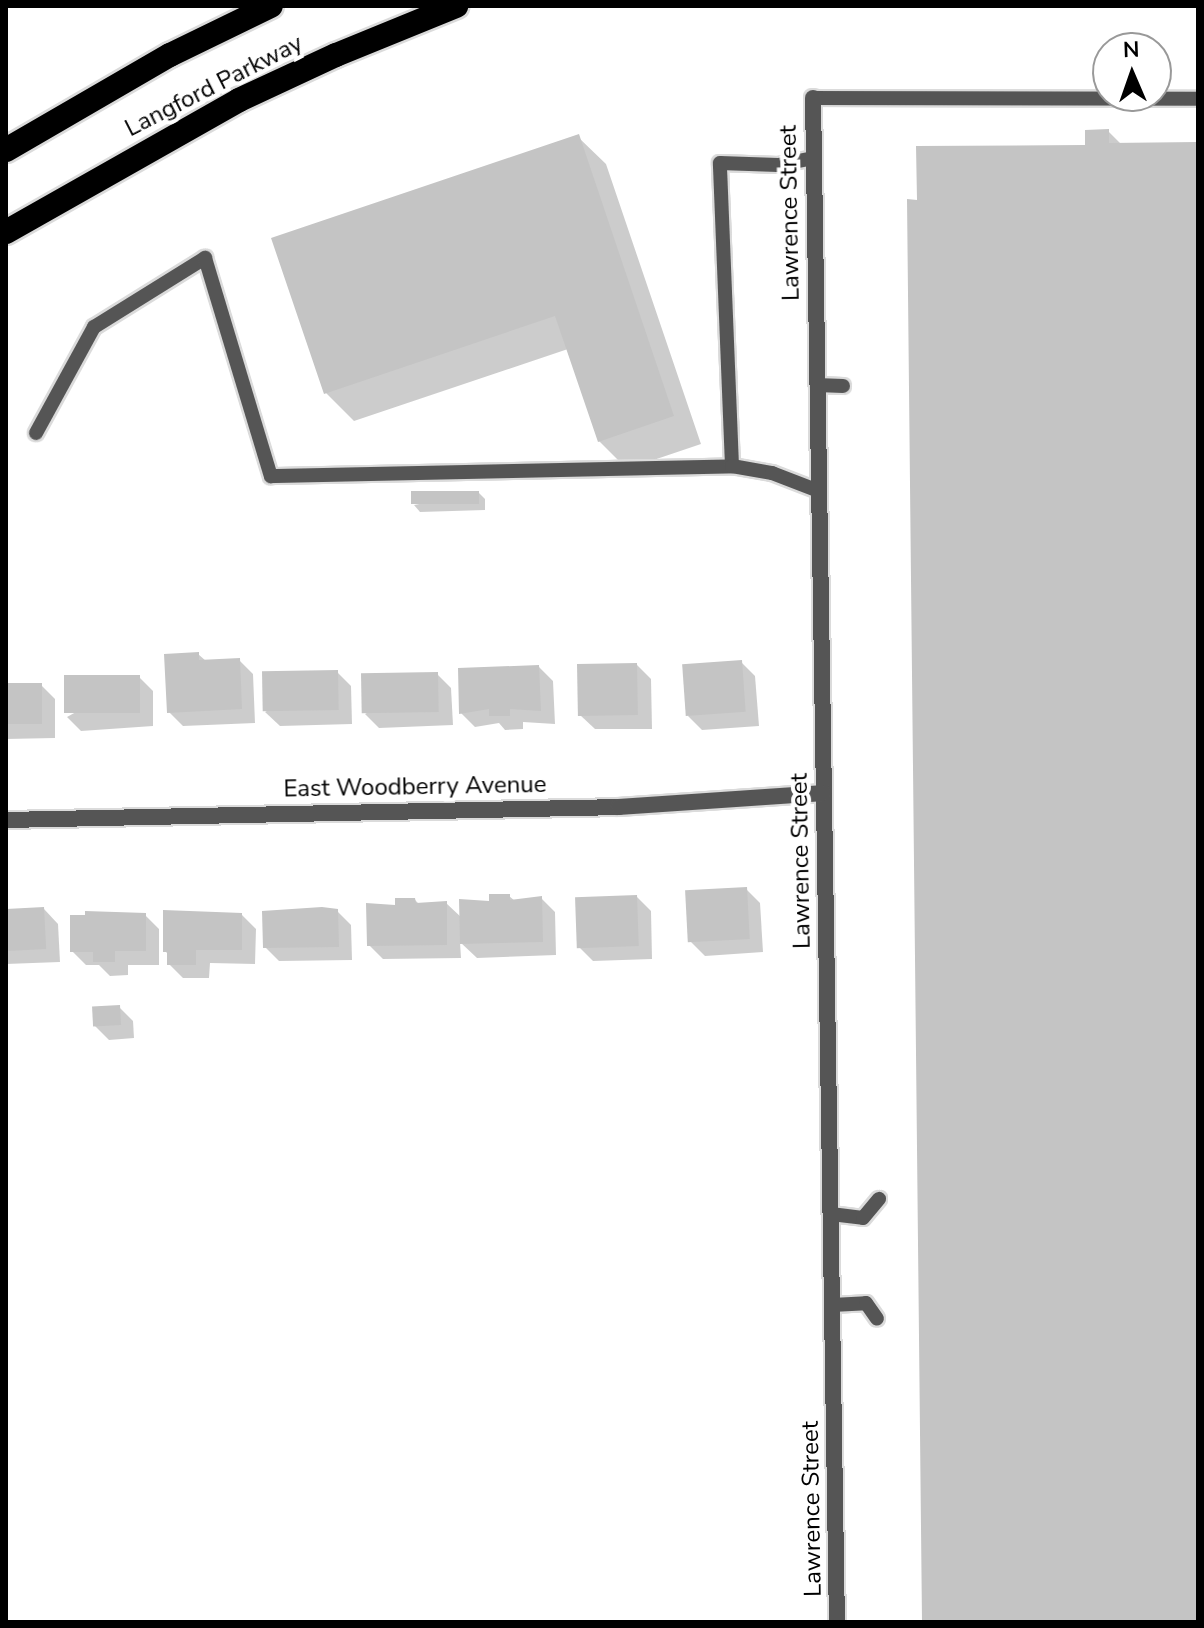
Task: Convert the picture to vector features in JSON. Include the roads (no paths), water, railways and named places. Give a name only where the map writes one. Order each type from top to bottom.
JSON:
[{"type":"highway","name":"Langford Parkway","points":[[6,150],[170,55],[271,6]]},
{"type":"highway","name":"Langford Parkway","points":[[6,232],[239,100],[456,6]]},
{"type":"street","name":"Lawrence Street","points":[[813,98],[837,1622]]},
{"type":"street","name":"East Woodberry Avenue","points":[[6,820],[619,807],[824,793]]},
{"type":"lane","points":[[813,98],[1198,99]]},
{"type":"lane","points":[[732,466],[720,163],[778,165],[814,158]]},
{"type":"lane","points":[[36,433],[94,327],[205,258],[271,476],[732,466],[772,473],[819,491]]},
{"type":"lane","points":[[817,385],[843,386]]},
{"type":"lane","points":[[831,1214],[863,1218],[879,1199]]},
{"type":"lane","points":[[832,1305],[866,1303],[877,1319]]}]
